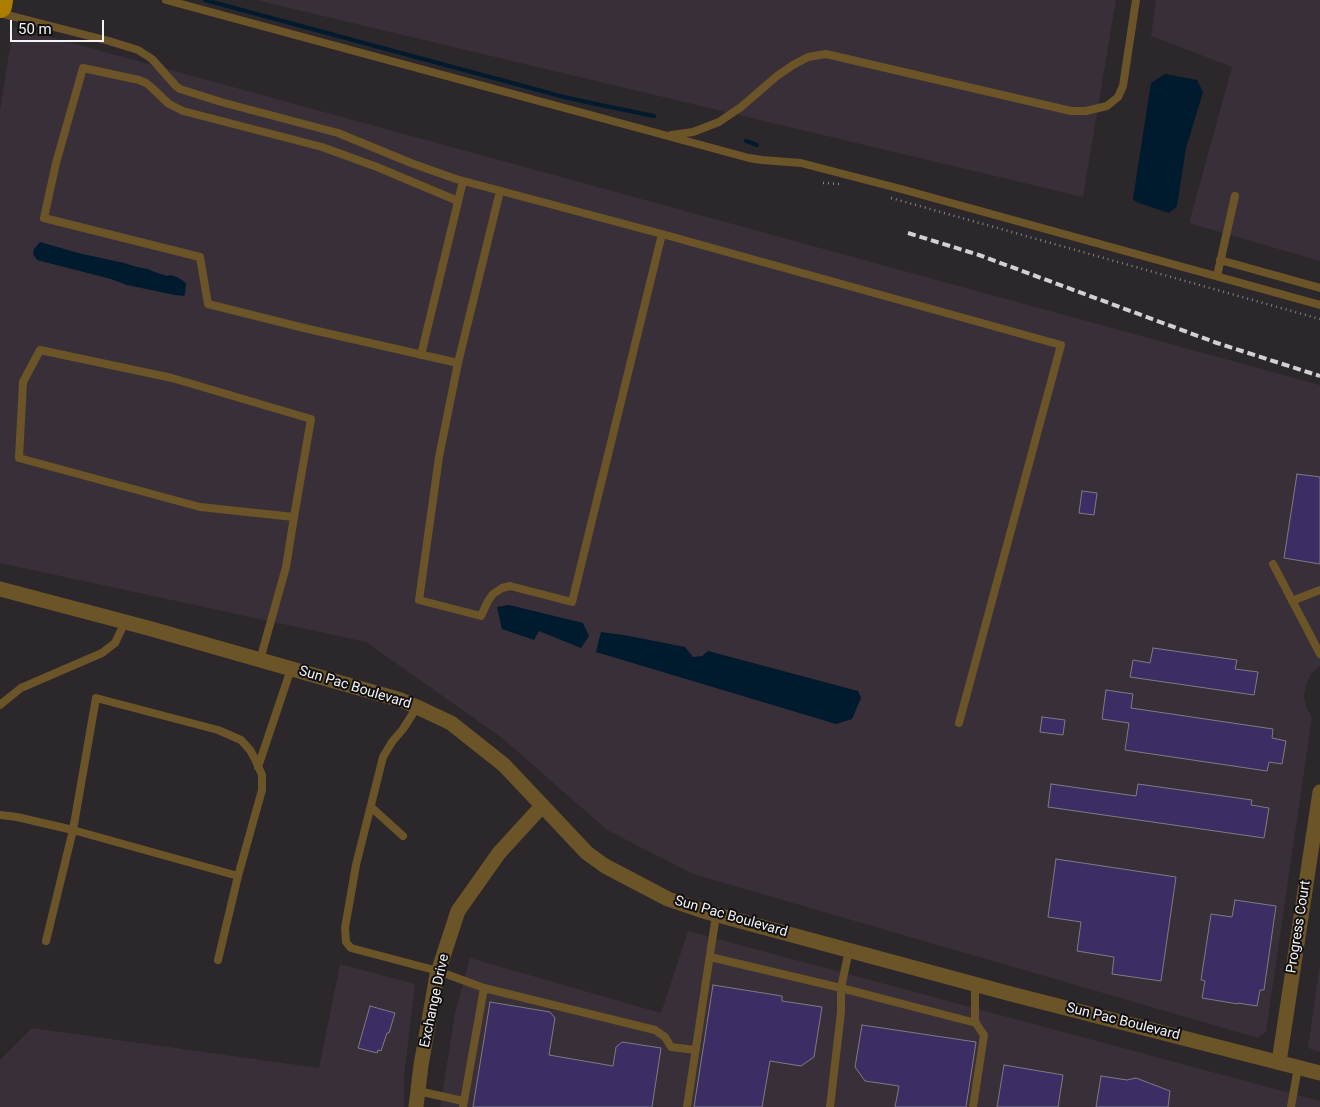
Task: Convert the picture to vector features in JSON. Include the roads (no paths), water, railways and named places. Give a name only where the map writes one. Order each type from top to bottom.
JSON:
[{"type":"main road","points":[[0,6],[1,0]]},
{"type":"street","name":"Sun Pac Boulevard","points":[[0,589],[125,622],[401,700],[451,723],[504,765],[587,853],[605,866],[668,899],[716,915],[1320,1073]]},
{"type":"street","name":"Progress Court","points":[[1279,1062],[1320,792]]},
{"type":"street","name":"Exchange Drive","points":[[416,1107],[421,1064],[438,971],[458,911],[498,853],[542,806]]},
{"type":"lane","points":[[166,0],[748,158],[814,166],[1320,305]]},
{"type":"lane","points":[[666,135],[693,132],[719,122],[741,107],[793,65],[808,57],[826,54],[1071,110],[1086,112],[1107,106],[1118,97],[1123,86],[1136,0]]},
{"type":"lane","points":[[0,13],[129,46],[152,59],[176,86],[186,91],[338,133],[411,163],[463,181],[662,234],[1061,345],[960,724]]},
{"type":"lane","points":[[458,201],[377,167],[322,147],[182,111],[169,104],[151,87],[139,80],[82,68],[56,163],[44,218],[200,257],[208,304],[458,363]]},
{"type":"lane","points":[[421,355],[463,181]]},
{"type":"lane","points":[[500,191],[458,363],[439,458],[419,600],[481,616],[493,594],[502,588],[510,586],[572,602],[662,234]]},
{"type":"lane","points":[[1217,276],[1235,196]]},
{"type":"lane","points":[[1220,260],[1320,288]]},
{"type":"lane","points":[[260,660],[286,567],[311,419],[172,378],[40,350],[23,382],[19,458],[200,507],[294,517]]},
{"type":"lane","points":[[1274,564],[1320,654]]},
{"type":"lane","points":[[1292,601],[1320,590]]},
{"type":"lane","points":[[0,705],[21,688],[102,653],[115,644],[125,622]]},
{"type":"lane","points":[[258,767],[291,669]]},
{"type":"lane","points":[[46,941],[73,830],[96,698],[218,730],[241,740],[250,750],[258,767],[262,776],[262,790],[238,876],[218,960]]},
{"type":"lane","points":[[416,707],[383,757],[356,865],[345,928],[346,942],[350,948],[438,971],[484,988],[655,1030],[665,1038],[671,1047],[696,1050]]},
{"type":"lane","points":[[371,807],[403,836]]},
{"type":"lane","points":[[0,815],[73,830],[238,876]]},
{"type":"lane","points":[[687,1107],[716,915]]},
{"type":"lane","points":[[830,1107],[841,1012],[841,988],[849,950]]},
{"type":"lane","points":[[710,957],[976,1023]]},
{"type":"lane","points":[[973,1107],[984,1035],[976,1023],[975,984]]},
{"type":"lane","points":[[418,1091],[463,1104],[484,988]]},
{"type":"lane","points":[[1291,1107],[1298,1067]]},
{"type":"water","points":[[1165,74],[1197,80],[1203,92],[1186,148],[1177,206],[1169,213],[1136,202],[1133,199],[1151,83]]},
{"type":"water","points":[[40,242],[148,269],[167,276],[177,277],[186,283],[185,294],[184,296],[175,295],[127,285],[37,260],[33,254],[34,249]]},
{"type":"water","points":[[509,605],[583,623],[589,636],[581,648],[539,631],[534,640],[502,629],[497,607]]},
{"type":"water","points":[[601,632],[685,647],[693,657],[702,656],[708,651],[858,691],[861,698],[852,719],[836,724],[596,652]]},
{"type":"waterway","points":[[205,0],[564,97],[654,116]]},
{"type":"waterway","points":[[746,141],[757,145]]},
{"type":"railway","points":[[908,233],[979,255],[1217,343],[1320,376]]}]
